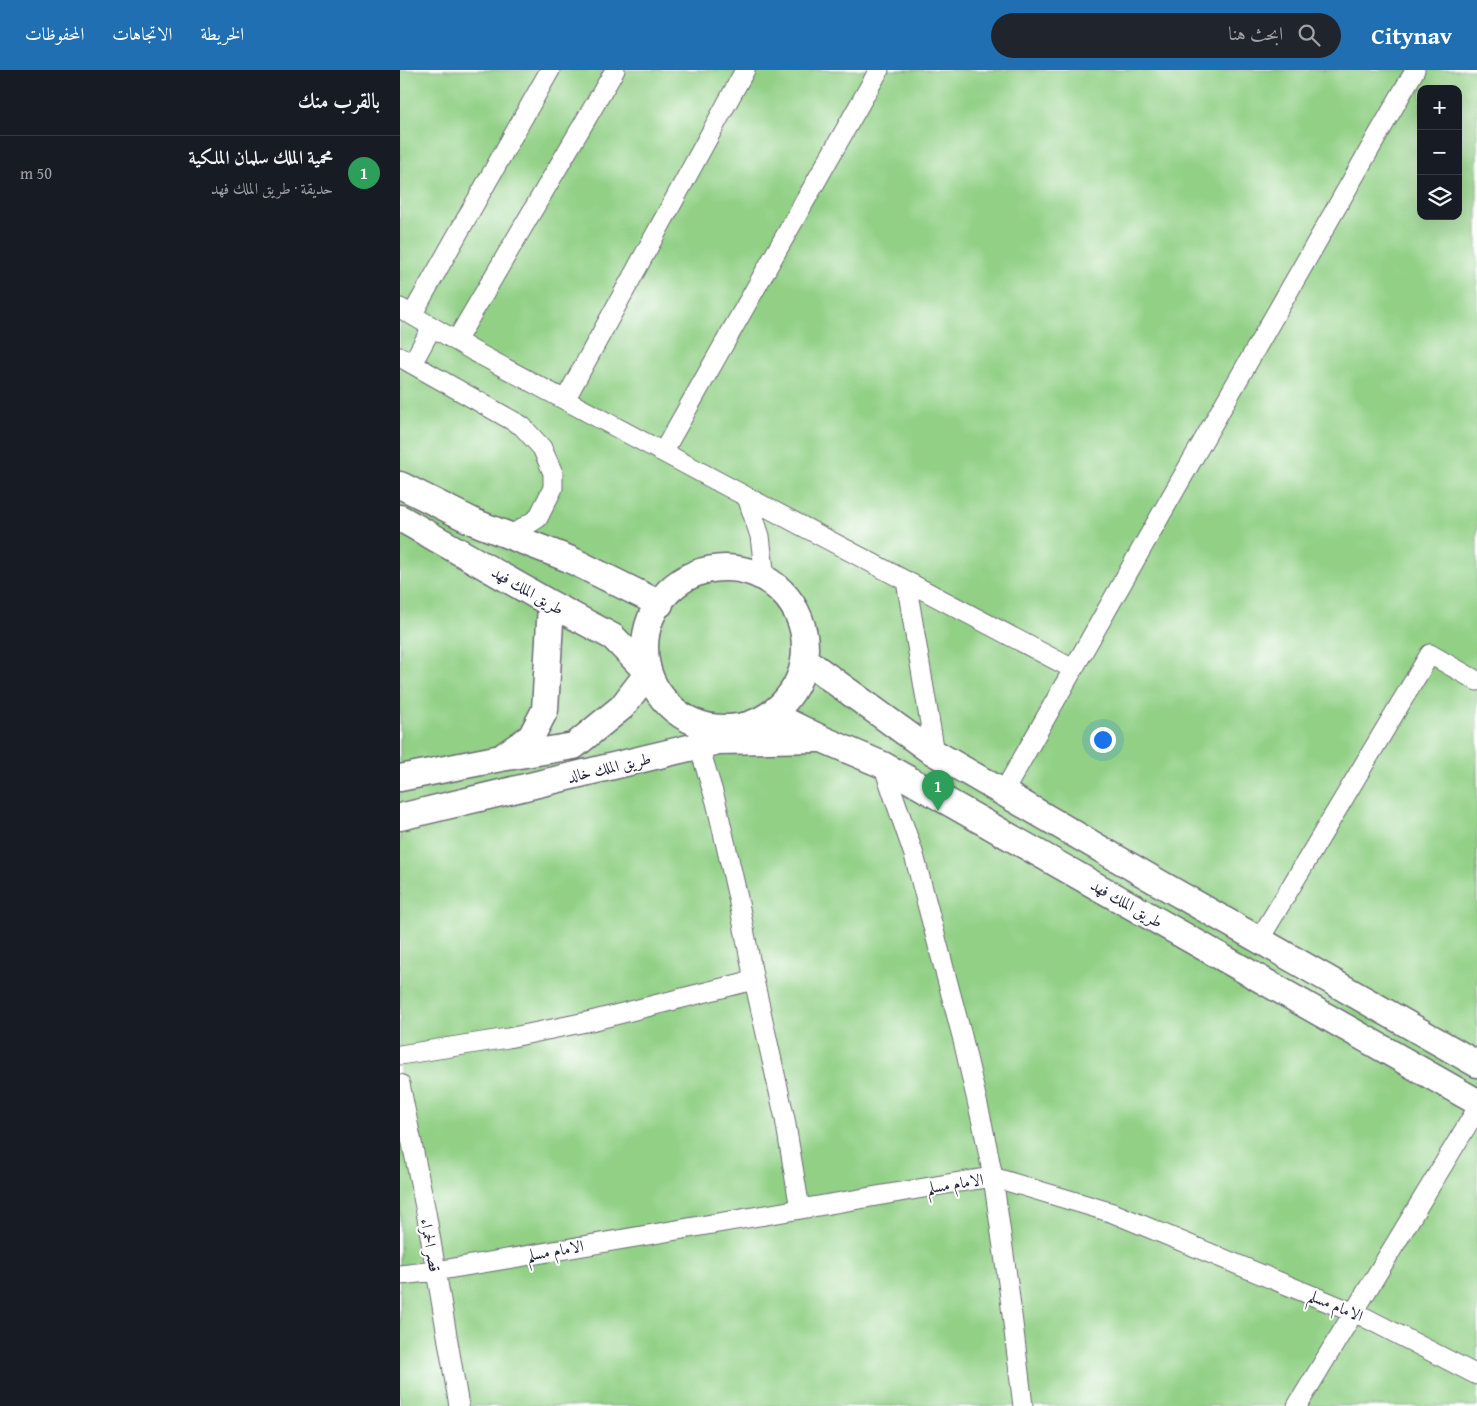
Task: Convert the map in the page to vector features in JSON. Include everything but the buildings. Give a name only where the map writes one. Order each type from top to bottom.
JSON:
[{"type":"street","points":[[550,70],[406,311],[456,341],[747,498],[1073,669]]},
{"type":"street","points":[[456,341],[615,70]]},
{"type":"street","points":[[565,400],[745,70]]},
{"type":"street","points":[[663,452],[879,70]]},
{"type":"street","points":[[1003,793],[1415,70]]},
{"type":"street","points":[[432,327],[406,360],[522,426],[542,448],[553,473],[553,488],[538,518],[518,531],[507,535]]},
{"type":"street","points":[[400,485],[474,522],[569,559],[660,604]]},
{"type":"street","points":[[747,498],[760,536],[765,578]]},
{"type":"street","name":"طريق الملك فهد","points":[[400,518],[613,637],[648,673]]},
{"type":"street","points":[[768,716],[743,727],[719,728],[696,723],[675,711],[660,693],[648,673],[644,648],[648,624],[660,604],[675,586],[696,574],[719,568],[743,570],[765,578],[785,594],[797,614],[805,636],[805,660],[797,682],[785,703],[768,716],[708,743],[716,802],[785,1119],[800,1209]]},
{"type":"street","points":[[906,581],[935,753]]},
{"type":"street","points":[[501,758],[531,738],[545,710],[551,604]]},
{"type":"street","points":[[1259,940],[1430,654],[1477,681]]},
{"type":"street","name":"طريق الملك فهد","points":[[805,660],[833,682],[935,753],[1477,1064]]},
{"type":"street","points":[[400,778],[574,746],[622,707],[648,673]]},
{"type":"street","name":"طريق الملك فهد","points":[[768,716],[883,765],[1477,1102]]},
{"type":"street","name":"طريق الملك خالد","points":[[400,817],[708,743],[822,739]]},
{"type":"street","points":[[883,765],[914,856],[962,1036],[983,1127],[1009,1290],[1023,1406]]},
{"type":"street","points":[[400,1055],[508,1038],[591,1021],[754,980]]},
{"type":"street","name":"قصر الحمراء","points":[[400,1084],[426,1212],[459,1406]]},
{"type":"street","points":[[1297,1406],[1477,1109]]},
{"type":"street","name":"الامام مسلم","points":[[400,1275],[436,1271],[992,1177],[1113,1213],[1354,1312],[1477,1375]]},
{"type":"green space","points":[[400,70],[1477,70],[1477,1406],[400,1406]]},
{"type":"place","name":"محمية الملك سلمان الملكية","points":[[938,811]]}]
